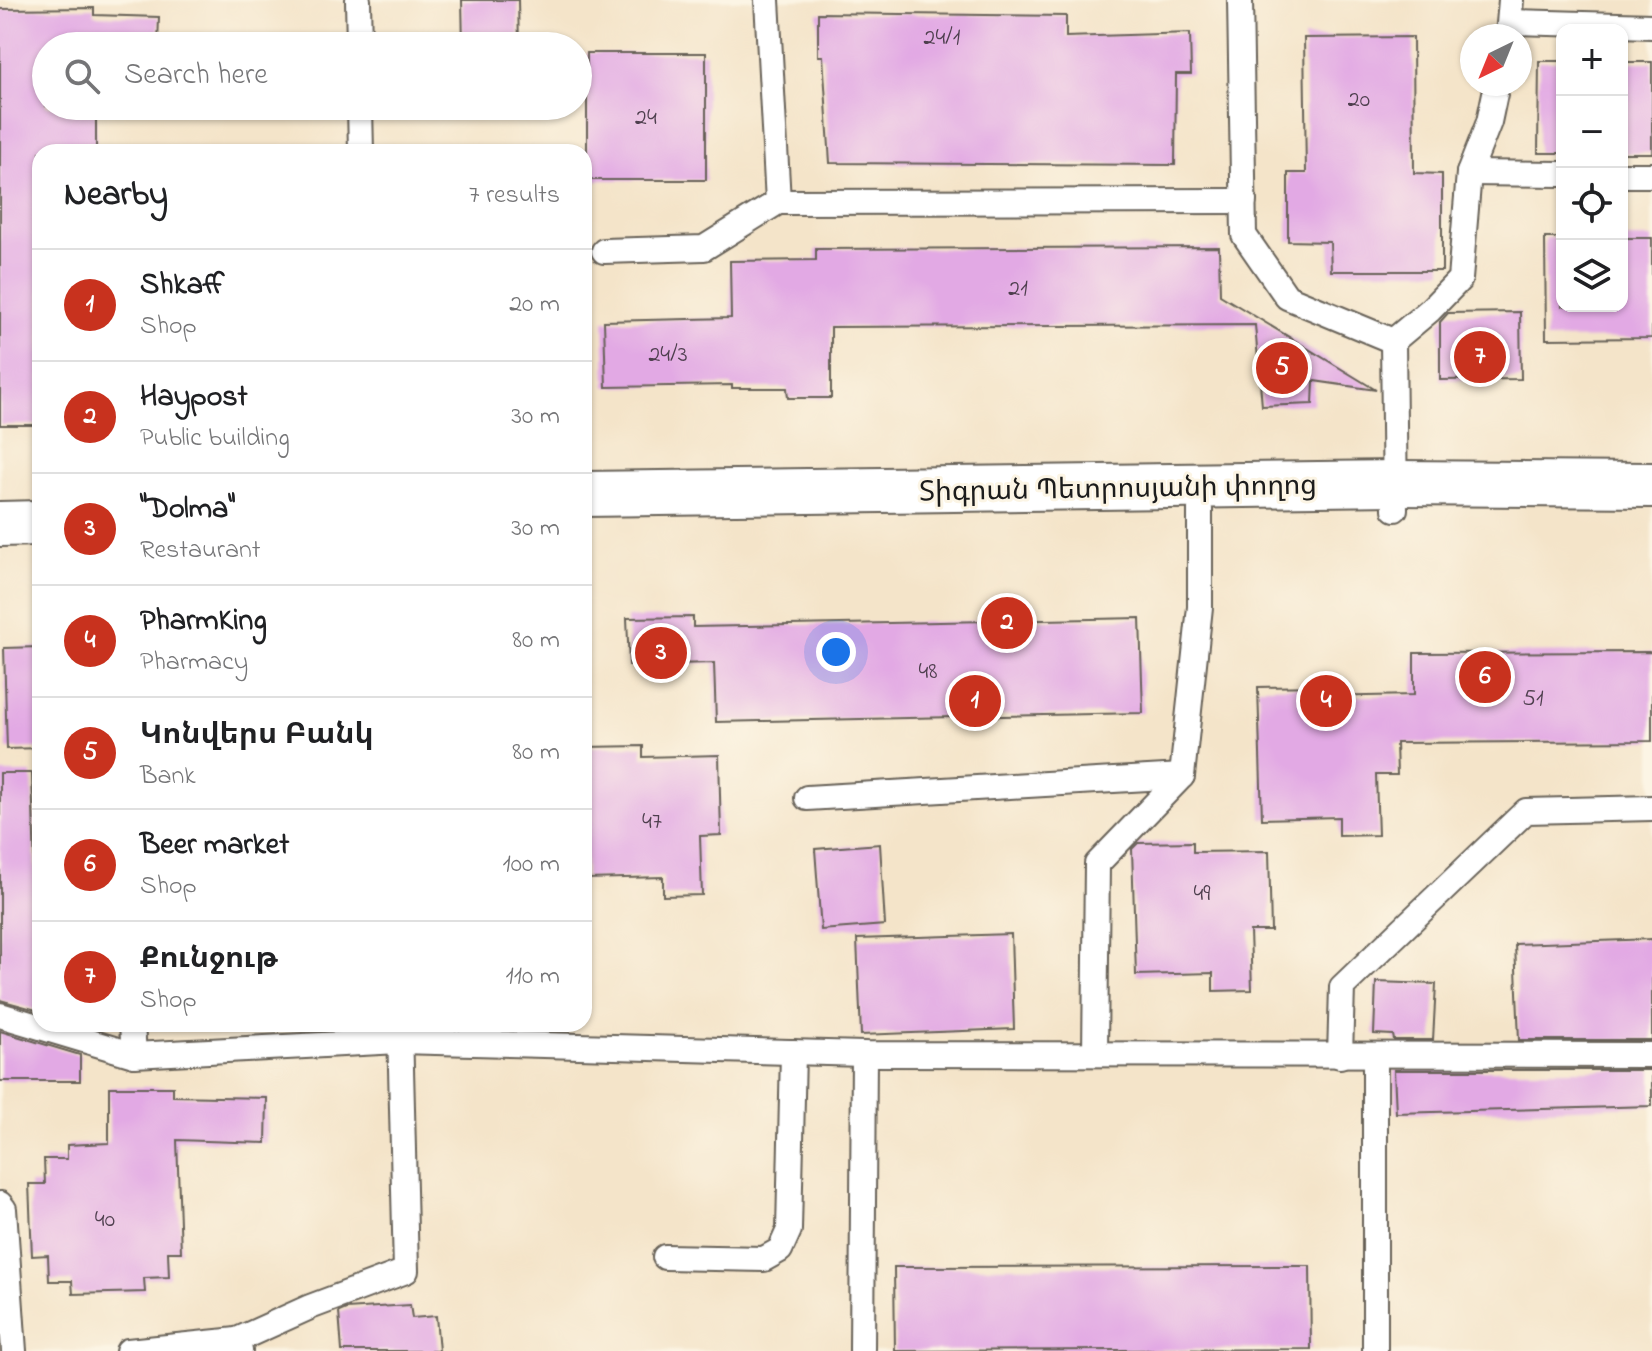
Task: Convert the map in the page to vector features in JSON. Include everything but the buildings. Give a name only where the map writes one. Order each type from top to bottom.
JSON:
[{"type":"main road","name":"Տիգրան Պետրոսյանի փողոց","points":[[592,515],[1200,510],[1395,496],[1652,485]]},
{"type":"main road","name":"Տիգրան Պետրոսյանի փողոց","points":[[592,494],[1395,496],[1652,509]]},
{"type":"main road","points":[[0,502],[32,502]]},
{"type":"main road","points":[[0,524],[32,523]]},
{"type":"lane","points":[[358,0],[359,32]]},
{"type":"lane","points":[[767,0],[778,202]]},
{"type":"lane","points":[[1240,0],[1244,235],[1287,297],[1393,341]]},
{"type":"lane","points":[[1510,19],[1652,26]]},
{"type":"lane","points":[[1393,341],[1460,279],[1469,173],[1489,122],[1494,96]]},
{"type":"lane","points":[[360,120],[361,144]]},
{"type":"lane","points":[[1469,173],[1556,174]]},
{"type":"lane","points":[[1628,175],[1652,175]]},
{"type":"lane","points":[[604,251],[704,248],[778,202],[1244,201]]},
{"type":"lane","points":[[1393,341],[1395,496]]},
{"type":"lane","points":[[1095,1053],[1097,864],[1182,776],[1200,607],[1200,510]]},
{"type":"lane","points":[[807,798],[1182,776]]},
{"type":"lane","points":[[1340,1056],[1342,987],[1526,811],[1652,808]]},
{"type":"lane","points":[[0,1015],[32,1025]]},
{"type":"lane","points":[[57,1032],[134,1055],[400,1032],[864,1054],[1652,1055]]},
{"type":"lane","points":[[133,1032],[134,1055]]},
{"type":"lane","points":[[128,1351],[238,1345],[310,1307],[406,1271],[400,1032]]},
{"type":"lane","points":[[665,1257],[764,1259],[780,1250],[789,1230],[793,1052]]},
{"type":"lane","points":[[862,1351],[864,1054]]},
{"type":"lane","points":[[1375,1056],[1375,1351]]},
{"type":"lane","points":[[0,1204],[4,1209],[14,1351]]},
{"type":"place","name":"Քունջութ","points":[[1480,357]]},
{"type":"place","name":"Կոնվերս Բանկ","points":[[1282,368]]},
{"type":"place","name":"Haypost","points":[[1007,623]]},
{"type":"place","name":"\"Dolma\"","points":[[661,653]]},
{"type":"place","name":"Beer market","points":[[1485,677]]},
{"type":"place","name":"Shkaff","points":[[975,701]]},
{"type":"place","name":"PharmKing","points":[[1326,701]]}]
